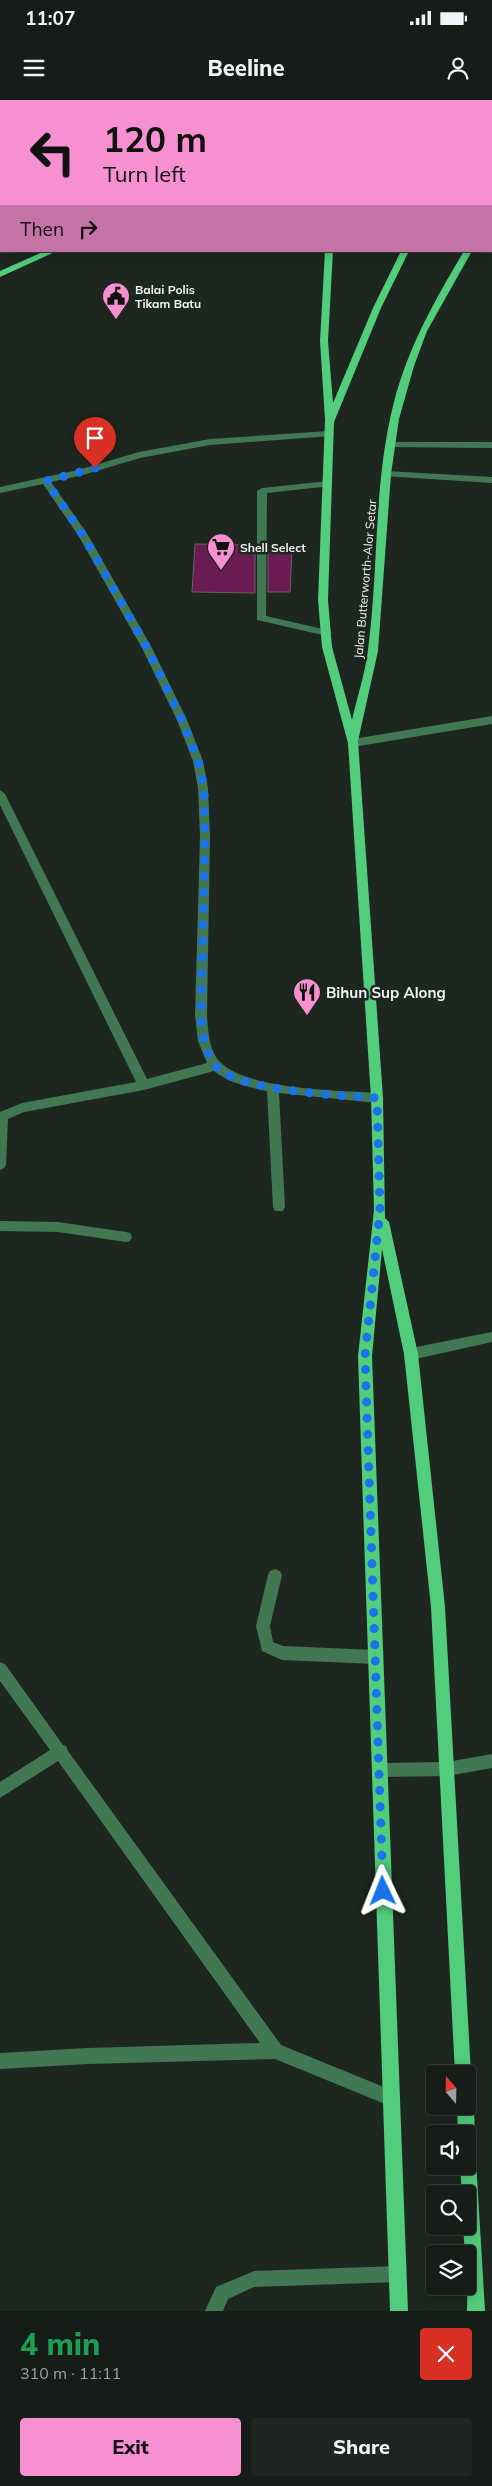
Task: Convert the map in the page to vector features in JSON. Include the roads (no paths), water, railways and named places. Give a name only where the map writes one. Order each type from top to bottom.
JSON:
[{"type":"main road","points":[[0,274],[51,252]]},
{"type":"main road","points":[[329,252],[324,341],[329,422]]},
{"type":"main road","name":"Jalan Butterworth-Alor Setar","points":[[353,743],[328,647],[323,600],[329,422],[377,308],[405,252]]},
{"type":"main road","name":"Jalan Butterworth-Alor Setar","points":[[353,743],[373,651],[389,445],[405,376],[424,329],[467,252]]},
{"type":"main road","points":[[353,743],[377,1098],[380,1210],[365,1356],[399,2311]]},
{"type":"main road","points":[[380,1210],[411,1354],[438,1607],[463,2065]]},
{"type":"main road","points":[[469,2175],[476,2311]]},
{"type":"street","points":[[0,490],[46,481],[139,455],[210,442],[329,434]]},
{"type":"street","points":[[389,445],[492,445]]},
{"type":"street","points":[[386,474],[492,480]]},
{"type":"street","points":[[46,481],[83,535],[147,648],[182,720],[198,761],[204,788],[205,836],[201,1015],[203,1039],[216,1066],[238,1080],[273,1088],[377,1098]]},
{"type":"street","points":[[327,633],[261,618],[262,491],[328,484]]},
{"type":"street","points":[[353,743],[492,720]]},
{"type":"street","points":[[0,794],[144,1085]]},
{"type":"street","points":[[0,1165],[2,1116],[22,1108],[144,1085],[216,1066]]},
{"type":"street","points":[[273,1088],[279,1207]]},
{"type":"street","points":[[0,1226],[58,1226],[126,1237]]},
{"type":"street","points":[[411,1354],[492,1337]]},
{"type":"street","points":[[275,1575],[263,1626],[267,1646],[282,1653],[375,1657]]},
{"type":"street","points":[[0,1669],[61,1751],[275,2051]]},
{"type":"street","points":[[0,1792],[61,1751]]},
{"type":"street","points":[[379,1770],[447,1769],[492,1761]]},
{"type":"street","points":[[0,2061],[88,2056],[275,2051],[390,2098]]},
{"type":"street","points":[[214,2311],[222,2293],[254,2279],[398,2274]]},
{"type":"place","name":"Balai Polis Tikam Batu","points":[[116,320]]},
{"type":"place","name":"Shell Select","points":[[221,571]]},
{"type":"place","name":"Bihun Sup Along","points":[[307,1016]]}]
